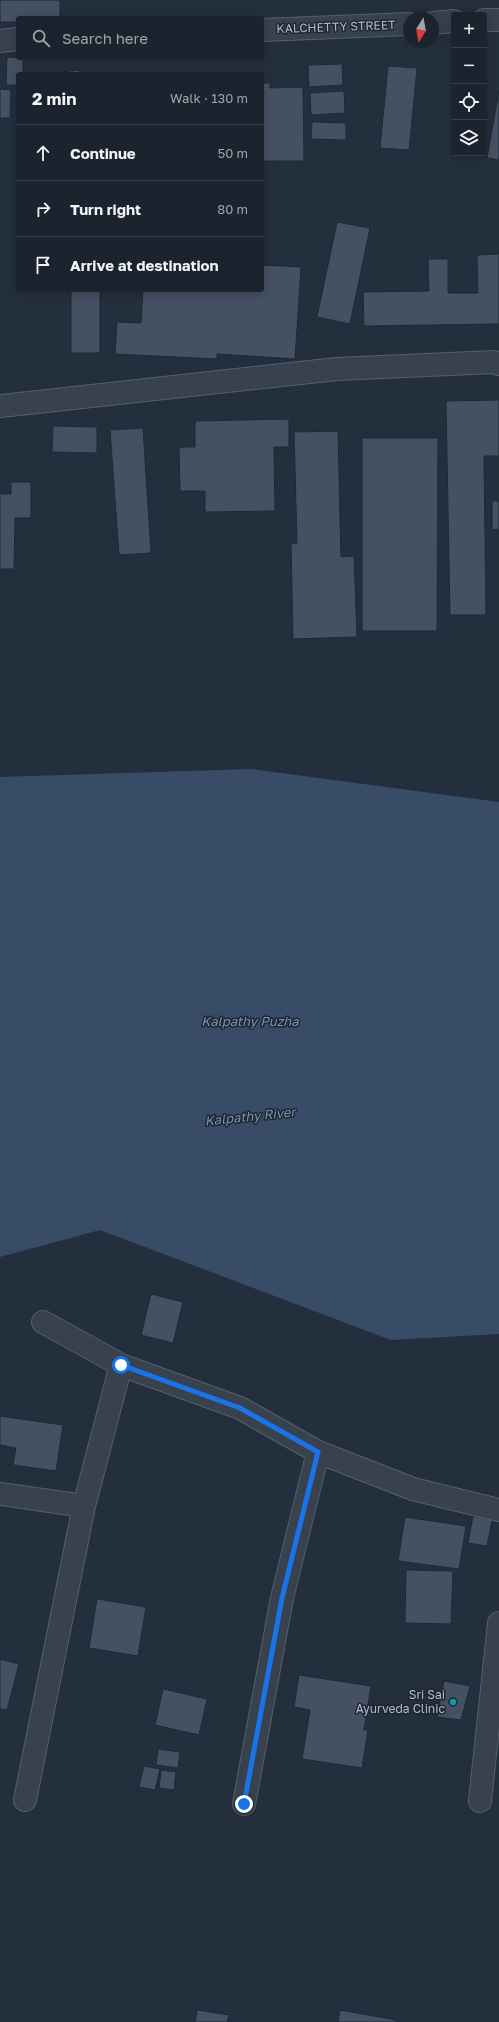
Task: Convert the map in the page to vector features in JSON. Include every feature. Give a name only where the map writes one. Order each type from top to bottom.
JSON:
[{"type":"street","points":[[487,20],[499,20]]},
{"type":"street","points":[[439,22],[451,21]]},
{"type":"street","name":"KALCHETTY STREET","points":[[264,30],[403,24]]},
{"type":"street","points":[[0,41],[16,39]]},
{"type":"street","points":[[0,406],[337,369],[494,362],[499,364]]},
{"type":"street","points":[[43,1322],[121,1365],[240,1408],[318,1452],[413,1489],[499,1510]]},
{"type":"street","points":[[25,1800],[84,1506],[121,1365]]},
{"type":"street","points":[[244,1804],[282,1598],[318,1452]]},
{"type":"street","points":[[0,1494],[84,1506]]},
{"type":"street","points":[[480,1801],[499,1623]]},
{"type":"water","name":"Kalpathy Puzha","points":[[251,769],[499,802],[499,1334],[391,1340],[100,1230],[0,1257],[0,777]]},
{"type":"building","points":[[0,0],[60,0],[60,16],[16,16],[16,22],[0,22]]},
{"type":"building","points":[[7,57],[16,58],[16,60],[23,60],[23,72],[16,72],[16,85],[6,85]]},
{"type":"building","points":[[342,64],[343,85],[309,87],[308,65]]},
{"type":"building","points":[[388,66],[417,68],[409,150],[380,148]]},
{"type":"building","points":[[79,70],[80,72],[60,72]]},
{"type":"building","points":[[264,83],[270,83],[270,88],[303,87],[304,161],[264,161]]},
{"type":"building","points":[[0,89],[11,90],[10,118],[0,118]]},
{"type":"building","points":[[344,91],[345,113],[311,115],[310,93]]},
{"type":"building","points":[[499,91],[499,160],[487,158]]},
{"type":"building","points":[[312,122],[346,123],[346,140],[311,139]]},
{"type":"building","points":[[337,222],[370,228],[350,324],[317,317]]},
{"type":"building","points":[[499,254],[499,324],[364,326],[363,292],[429,291],[428,259],[448,259],[448,293],[478,293],[477,255]]},
{"type":"building","points":[[264,265],[301,267],[295,359],[217,354],[217,359],[115,354],[117,322],[141,323],[143,292],[264,292]]},
{"type":"building","points":[[71,292],[100,292],[100,353],[71,353]]},
{"type":"building","points":[[499,400],[499,456],[484,456],[486,615],[450,615],[446,401]]},
{"type":"building","points":[[289,419],[289,447],[274,447],[275,511],[205,512],[205,491],[180,491],[179,447],[195,447],[195,421]]},
{"type":"building","points":[[53,426],[97,427],[97,453],[52,452]]},
{"type":"building","points":[[143,428],[151,553],[119,555],[110,430]]},
{"type":"building","points":[[338,431],[341,557],[354,556],[357,637],[293,639],[291,543],[297,543],[294,432]]},
{"type":"building","points":[[362,438],[438,438],[437,631],[362,631]]},
{"type":"building","points":[[11,482],[31,482],[31,518],[15,518],[14,569],[0,569],[0,494],[11,494]]},
{"type":"building","points":[[492,501],[499,501],[499,529],[492,530]]},
{"type":"building","points":[[151,1294],[183,1302],[173,1343],[141,1335]]},
{"type":"building","points":[[0,1416],[63,1425],[56,1471],[13,1465],[16,1448],[0,1445]]},
{"type":"building","points":[[473,1516],[492,1520],[487,1546],[468,1543]]},
{"type":"building","points":[[405,1517],[466,1526],[459,1569],[398,1561]]},
{"type":"building","points":[[406,1570],[453,1571],[451,1624],[405,1623]]},
{"type":"building","points":[[97,1599],[146,1607],[138,1656],[89,1648]]},
{"type":"building","points":[[0,1659],[19,1664],[7,1710],[0,1709]]},
{"type":"building","points":[[299,1675],[371,1686],[364,1730],[368,1730],[362,1768],[302,1759],[310,1710],[294,1707]]},
{"type":"building","name":"Sri Sai Ayurveda Clinic","points":[[444,1681],[470,1686],[461,1720],[437,1717]]},
{"type":"building","points":[[163,1689],[207,1699],[199,1735],[155,1725]]},
{"type":"building","points":[[158,1749],[180,1752],[178,1768],[156,1765]]},
{"type":"building","points":[[144,1766],[160,1769],[155,1790],[139,1787]]},
{"type":"building","points":[[161,1770],[176,1772],[174,1790],[159,1788]]},
{"type":"building","points":[[197,2010],[229,2015],[227,2022],[195,2022]]},
{"type":"building","points":[[340,2010],[396,2020],[396,2022],[338,2022]]},
{"type":"place","name":"Sri Sai Ayurveda Clinic","points":[[453,1702]]},
{"type":"route","points":[[121,1365],[240,1408],[318,1452],[282,1598],[244,1804]]},
{"type":"water label","name":"Kalpathy River","points":[[250,1116]]}]
